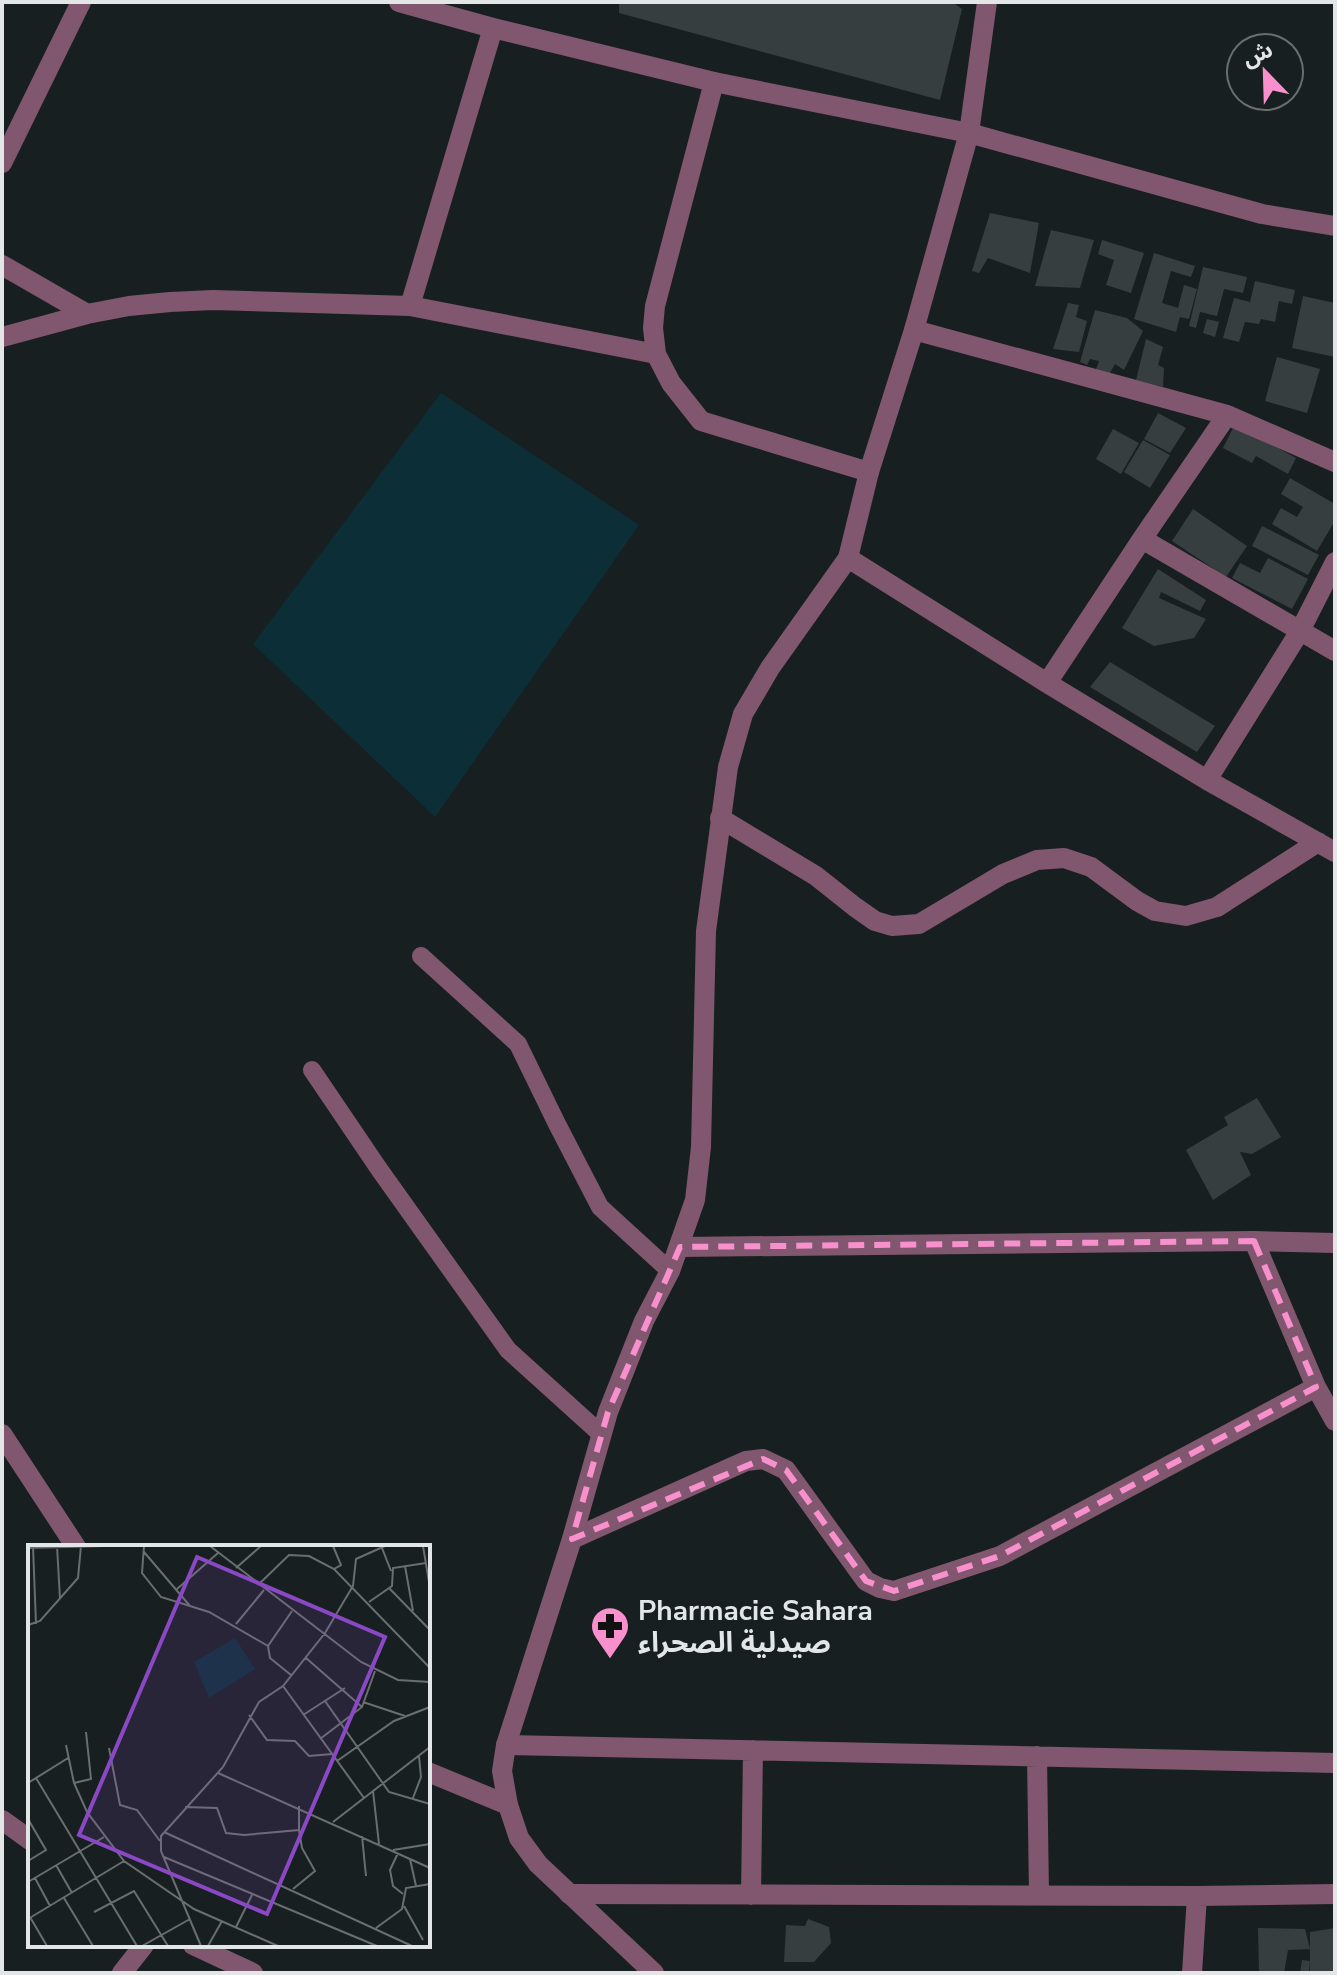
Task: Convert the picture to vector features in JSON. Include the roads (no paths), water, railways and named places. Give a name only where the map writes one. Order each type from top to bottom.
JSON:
[{"type":"street","points":[[2,163],[81,2]]},
{"type":"street","points":[[399,2],[447,8],[493,28],[714,82],[969,133],[1262,214],[1335,226]]},
{"type":"street","points":[[654,1973],[538,1864],[519,1838],[508,1805],[502,1771],[506,1745],[572,1539],[608,1412],[644,1321],[680,1247],[695,1200],[701,1147],[706,931],[728,767],[743,714],[770,668],[848,558],[869,472],[914,330],[969,133],[987,2]]},
{"type":"street","points":[[410,306],[493,28]]},
{"type":"street","points":[[714,82],[655,306],[653,328],[656,354],[671,383],[701,421],[869,472]]},
{"type":"street","points":[[2,265],[87,314]]},
{"type":"street","points":[[2,337],[87,314],[143,305],[213,300],[410,306],[656,354]]},
{"type":"street","points":[[914,330],[1227,415],[1335,462]]},
{"type":"street","points":[[1047,683],[1227,415]]},
{"type":"street","points":[[1142,539],[1335,651]]},
{"type":"street","points":[[848,558],[1207,780],[1326,847]]},
{"type":"street","points":[[1207,780],[1300,631],[1335,562]]},
{"type":"street","points":[[720,818],[816,876],[875,921],[892,926],[919,924],[1003,874],[1037,860],[1064,858],[1091,867],[1155,911],[1186,916],[1217,907],[1326,847]]},
{"type":"street","points":[[680,1247],[1254,1241],[1335,1243]]},
{"type":"street","points":[[1254,1241],[1316,1387],[1335,1421]]},
{"type":"street","points":[[572,1539],[746,1461],[763,1459],[786,1470],[866,1581],[894,1591],[1000,1556],[1316,1387]]},
{"type":"street","points":[[2,1434],[75,1545]]},
{"type":"street","points":[[506,1745],[1335,1763]]},
{"type":"street","points":[[751,1895],[753,1750]]},
{"type":"street","points":[[1037,1756],[1039,1895]]},
{"type":"street","points":[[430,1773],[508,1805]]},
{"type":"street","points":[[2,1820],[28,1839]]},
{"type":"street","points":[[569,1894],[1335,1894]]},
{"type":"street","points":[[1192,1973],[1197,1896]]},
{"type":"street","points":[[122,1973],[142,1947]]},
{"type":"street","points":[[197,1947],[253,1973]]},
{"type":"lane","points":[[421,956],[518,1044],[600,1207],[670,1271]]},
{"type":"lane","points":[[312,1070],[508,1350],[602,1435]]},
{"type":"place","name":"Pharmacie Sahara صيدلية الصحراء","points":[[610,1660]]}]
